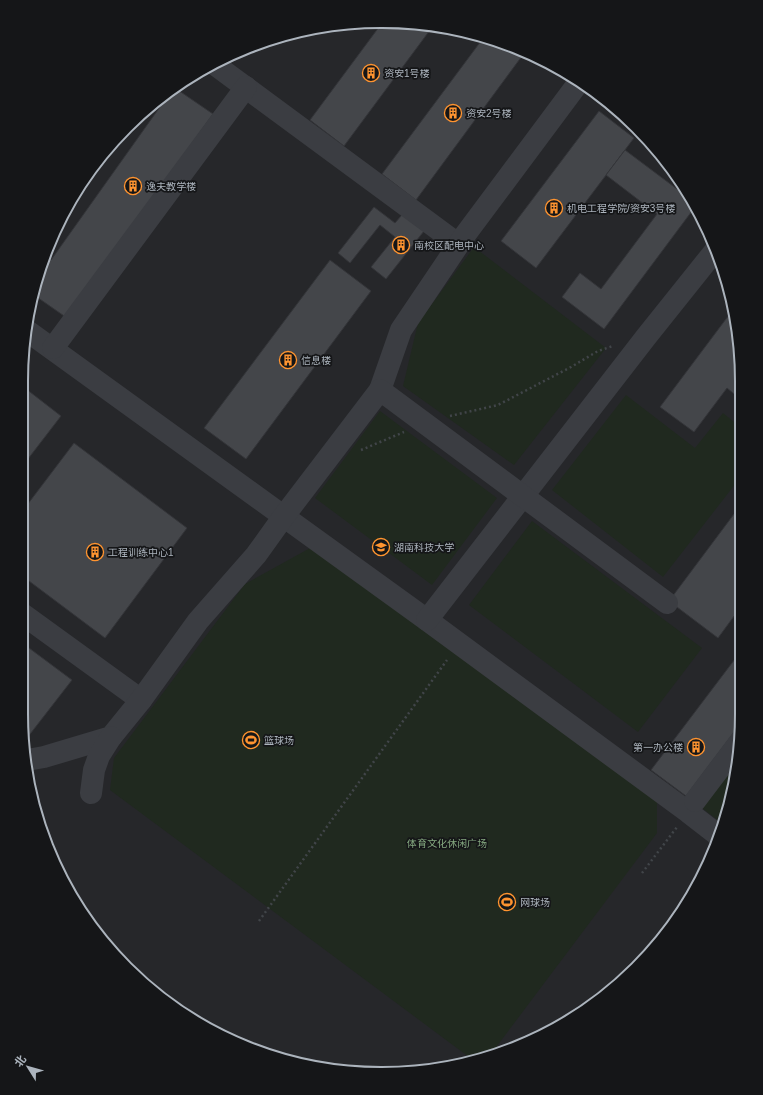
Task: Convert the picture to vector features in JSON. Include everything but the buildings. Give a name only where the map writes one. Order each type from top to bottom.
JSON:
[{"type":"street","points":[[219,67],[458,244]]},
{"type":"street","points":[[53,348],[246,87]]},
{"type":"street","points":[[91,793],[94,770],[99,756],[111,737],[141,700],[198,622],[256,555],[380,390],[401,330],[458,244],[576,87]]},
{"type":"street","points":[[427,620],[646,337],[711,255]]},
{"type":"street","points":[[31,334],[458,643],[692,806],[715,831]]},
{"type":"street","points":[[380,390],[667,603]]},
{"type":"street","points":[[28,618],[141,700]]},
{"type":"street","points":[[31,759],[44,757],[111,737]]},
{"type":"street","points":[[692,806],[733,751]]},
{"type":"path","points":[[355,453],[424,422],[498,405],[571,367],[598,351],[646,337]]},
{"type":"path","points":[[259,921],[458,643]]},
{"type":"path","points":[[642,873],[692,806]]},
{"type":"shaded area","name":"湖南科技大学","points":[[382,28],[428,31],[473,40],[495,47],[538,64],[558,75],[597,101],[615,116],[647,148],[662,166],[688,205],[699,225],[723,290],[732,335],[735,382],[735,714],[732,760],[723,805],[699,870],[675,910],[647,947],[615,979],[597,994],[558,1020],[517,1040],[473,1055],[428,1064],[382,1067],[335,1064],[290,1055],[268,1048],[225,1031],[205,1020],[166,994],[148,979],[116,947],[101,929],[75,890],[55,849],[40,805],[31,760],[29,737],[28,382],[31,335],[40,290],[64,225],[88,185],[116,148],[148,116],[166,101],[205,75],[225,64],[290,40],[335,31],[358,29]]},
{"type":"green space","points":[[474,247],[606,348],[514,465],[403,386],[418,323]]},
{"type":"green space","points":[[626,395],[695,448],[723,413],[735,423],[735,484],[663,577],[552,490]]},
{"type":"green space","points":[[380,411],[497,498],[432,585],[315,498]]},
{"type":"green space","points":[[532,521],[702,648],[638,732],[469,605]]},
{"type":"green space","name":"体育文化休闲广场","points":[[312,547],[657,801],[657,833],[496,1048],[468,1056],[110,790],[114,758],[245,584]]},
{"type":"green space","points":[[730,769],[718,820],[702,808]]},
{"type":"place","name":"资安1号楼","points":[[371,73]]},
{"type":"place","name":"资安2号楼","points":[[453,113]]},
{"type":"place","name":"逸夫教学楼","points":[[133,186]]},
{"type":"place","name":"机电工程学院/资安3号楼","points":[[554,208]]},
{"type":"place","name":"南校区配电中心","points":[[401,245]]},
{"type":"place","name":"信息楼","points":[[288,360]]},
{"type":"place","name":"湖南科技大学","points":[[381,547]]},
{"type":"place","name":"工程训练中心1","points":[[95,552]]},
{"type":"place","name":"篮球场","points":[[251,740]]},
{"type":"place","name":"第一办公楼","points":[[696,747]]},
{"type":"place","name":"网球场","points":[[507,902]]}]
